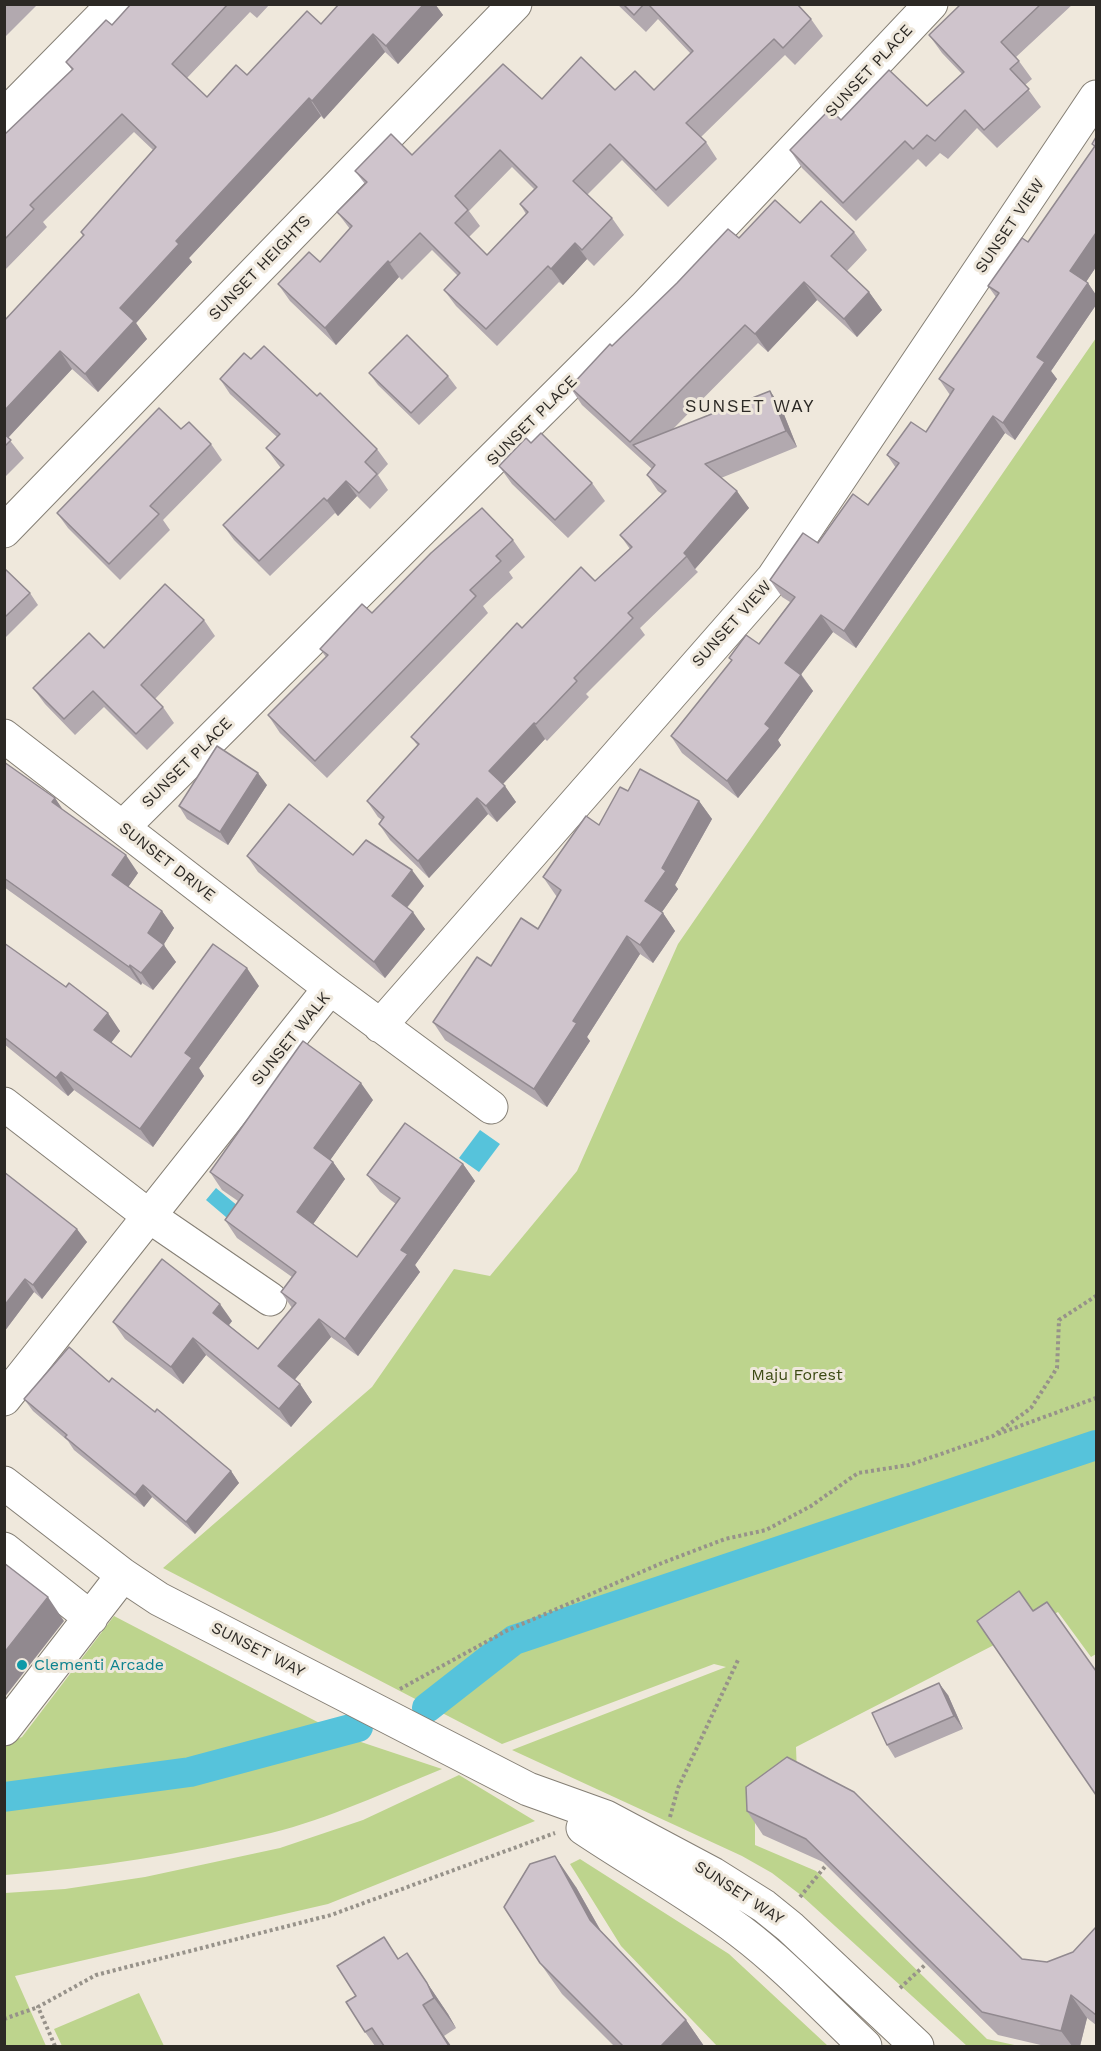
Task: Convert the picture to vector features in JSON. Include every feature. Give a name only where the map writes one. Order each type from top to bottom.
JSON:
[{"type":"street","points":[[4,116],[114,4]]},
{"type":"street","name":"SUNSET HEIGHTS","points":[[4,531],[515,4]]},
{"type":"street","name":"SUNSET PLACE","points":[[123,827],[644,308],[931,4]]},
{"type":"street","name":"SUNSET VIEW","points":[[380,1026],[773,578],[1096,97]]},
{"type":"street","name":"SUNSET DRIVE","points":[[4,736],[330,988]]},
{"type":"street","name":"SUNSET WALK","points":[[4,1399],[330,988],[491,1107]]},
{"type":"street","points":[[4,1104],[149,1216],[270,1299]]},
{"type":"street","name":"SUNSET WAY","points":[[4,1483],[123,1575],[169,1604],[528,1789],[606,1817],[764,1906],[790,1927],[917,2046]]},
{"type":"street","points":[[4,1549],[91,1618]]},
{"type":"street","points":[[4,1729],[123,1575]]},
{"type":"street","name":"SUNSET WAY","points":[[528,1789],[575,1822],[648,1867],[741,1932],[775,1960],[864,2046]]},
{"type":"path","points":[[993,1436],[1031,1408],[1057,1368],[1059,1320],[1096,1296]]},
{"type":"path","points":[[398,1690],[506,1631],[662,1563],[725,1539],[766,1530],[811,1506],[858,1473],[909,1464],[1096,1398]]},
{"type":"path","points":[[661,1846],[678,1788],[738,1660]]},
{"type":"path","points":[[4,2019],[38,2007],[96,1975],[331,1915],[542,1839],[575,1822]]},
{"type":"path","points":[[796,1902],[833,1858]]},
{"type":"path","points":[[895,1993],[926,1964]]},
{"type":"path","points":[[38,2007],[55,2046]]},
{"type":"green space","name":"Maju Forest","points":[[1096,338],[1096,1654],[1091,1657],[1058,1612],[796,1747],[797,1774],[755,1807],[755,1845],[816,1871],[987,2039],[1019,2046],[967,2046],[802,1896],[772,1873],[742,1856],[512,1750],[726,1667],[714,1664],[502,1744],[163,1568],[372,1387],[454,1269],[490,1276],[577,1171],[678,944]]},
{"type":"green space","points":[[114,1616],[331,1729],[188,1767],[5,1793],[4,1745],[22,1737]]},
{"type":"green space","points":[[343,1736],[442,1769],[336,1812],[271,1833],[139,1859],[5,1875],[5,1804],[194,1778]]},
{"type":"green space","points":[[459,1775],[535,1821],[328,1904],[15,1976],[46,2046],[5,2046],[5,1893],[65,1889],[145,1877],[280,1848],[363,1820]]},
{"type":"green space","points":[[580,1859],[729,1954],[828,2046],[717,2046],[621,1946],[570,1864]]},
{"type":"green space","points":[[139,1993],[164,2046],[62,2046],[54,2029]]},
{"type":"water","points":[[480,1130],[500,1144],[479,1172],[459,1158]]},
{"type":"water","points":[[216,1188],[244,1211],[233,1223],[206,1200]]},
{"type":"building","points":[[131,4],[228,4],[172,64],[207,97],[236,65],[247,75],[307,11],[321,24],[339,4],[424,4],[386,46],[373,34],[312,101],[309,98],[176,241],[179,244],[120,308],[134,321],[85,374],[60,351],[4,411],[4,321],[84,235],[81,232],[156,147],[122,114],[30,205],[34,209],[4,240],[4,135],[73,69],[66,62],[106,20],[112,25]]},
{"type":"building","points":[[623,4],[644,4],[634,15]]},
{"type":"building","points":[[648,4],[797,4],[811,19],[783,48],[774,39],[686,123],[706,142],[656,190],[610,144],[573,181],[612,218],[582,250],[575,243],[551,269],[548,266],[486,329],[444,290],[460,273],[420,233],[390,263],[388,261],[325,328],[278,284],[309,252],[320,262],[352,226],[337,212],[367,182],[355,171],[391,134],[412,155],[503,64],[542,99],[581,57],[615,90],[635,71],[654,90],[693,51]],"holes":[[[500,150],[537,187],[520,204],[528,212],[487,255],[455,223],[468,210],[455,196]]]},
{"type":"building","points":[[961,4],[1041,4],[1001,42],[1019,61],[1010,69],[1029,89],[984,130],[965,110],[935,141],[927,135],[913,149],[905,141],[843,203],[790,150],[830,109],[841,120],[889,70],[927,106],[964,72],[929,35]]},
{"type":"building","points":[[1096,137],[1096,233],[1070,271],[1088,283],[1037,357],[1045,362],[1003,423],[993,416],[844,631],[821,615],[785,663],[801,675],[765,724],[770,728],[727,781],[671,736],[732,660],[729,658],[746,635],[759,644],[795,597],[770,580],[803,533],[818,543],[853,494],[868,505],[899,463],[887,455],[911,422],[926,432],[954,389],[939,379],[999,293],[988,286],[1022,238],[1028,242],[1095,146],[1092,144]]},
{"type":"building","points":[[775,200],[800,223],[821,201],[854,232],[831,256],[869,292],[844,319],[804,282],[755,334],[745,325],[630,442],[570,387],[610,344],[612,346],[677,283],[728,229],[739,238]]},
{"type":"building","points":[[407,335],[448,376],[411,413],[369,373]]},
{"type":"building","points":[[264,346],[317,396],[320,393],[377,449],[365,462],[377,474],[359,493],[346,481],[327,501],[324,498],[259,561],[223,525],[284,465],[266,448],[280,434],[220,379],[244,353],[251,359]]},
{"type":"building","points":[[770,391],[786,431],[705,464],[737,491],[684,553],[687,556],[628,613],[633,618],[574,678],[577,681],[489,771],[505,786],[486,806],[477,798],[418,861],[379,824],[384,817],[367,801],[419,744],[411,737],[517,623],[522,628],[581,567],[595,581],[632,547],[620,535],[666,491],[647,475],[655,465],[633,445]]},
{"type":"building","points":[[159,408],[181,429],[189,422],[211,444],[150,506],[159,514],[109,564],[57,513]]},
{"type":"building","points":[[541,433],[592,483],[555,520],[499,466],[526,438],[531,443]]},
{"type":"building","points":[[4,434],[11,440],[4,447]]},
{"type":"building","points":[[482,508],[513,540],[496,556],[501,561],[470,590],[476,596],[315,761],[268,715],[328,655],[320,649],[362,604],[372,613],[431,553]]},
{"type":"building","points":[[4,568],[30,593],[4,618]]},
{"type":"building","points":[[165,584],[204,620],[141,685],[163,707],[136,734],[93,691],[64,719],[33,688],[89,633],[104,648]]},
{"type":"building","points":[[217,746],[258,773],[220,832],[179,806]]},
{"type":"building","points":[[4,762],[55,798],[52,802],[126,855],[112,875],[162,911],[148,933],[164,945],[141,973],[130,965],[129,967],[4,878]]},
{"type":"building","points":[[640,769],[699,801],[662,868],[666,871],[645,901],[663,913],[640,945],[627,936],[573,1021],[577,1023],[534,1089],[433,1022],[477,957],[491,966],[521,918],[538,929],[561,890],[543,877],[586,816],[599,825],[620,787],[628,791]]},
{"type":"building","points":[[289,804],[353,855],[366,840],[412,870],[392,896],[413,912],[374,962],[247,856]]},
{"type":"building","points":[[4,943],[66,987],[69,983],[108,1013],[94,1030],[131,1057],[213,944],[247,968],[185,1053],[192,1058],[140,1129],[61,1072],[56,1078],[4,1037]]},
{"type":"building","points":[[303,1041],[361,1083],[314,1148],[333,1162],[297,1212],[357,1257],[400,1198],[367,1175],[405,1123],[463,1164],[401,1250],[408,1254],[345,1339],[319,1319],[278,1366],[300,1384],[279,1409],[193,1338],[171,1367],[113,1322],[162,1259],[220,1304],[213,1313],[258,1349],[296,1303],[281,1292],[296,1272],[225,1220],[243,1195],[210,1172]]},
{"type":"building","points":[[4,1172],[77,1229],[33,1285],[25,1279],[4,1306],[5,1221]]},
{"type":"building","points":[[69,1347],[109,1382],[112,1378],[155,1412],[157,1409],[231,1471],[186,1522],[143,1485],[135,1495],[65,1437],[67,1435],[24,1399]]},
{"type":"building","points":[[4,1563],[48,1597],[4,1653]]},
{"type":"building","points":[[1019,1591],[1033,1611],[1047,1602],[1096,1671],[1096,1795],[977,1621]]},
{"type":"building","points":[[939,1683],[954,1716],[887,1745],[872,1713]]},
{"type":"building","points":[[787,1757],[854,1792],[1022,1959],[1047,1962],[1073,1952],[1096,1927],[1096,2015],[1071,1995],[1061,2031],[982,2012],[806,1839],[747,1811],[746,1787]]},
{"type":"building","points":[[555,1856],[590,1920],[686,2020],[661,2046],[623,2046],[540,1963],[504,1907],[530,1864]]},
{"type":"building","points":[[384,1937],[398,1959],[407,1953],[427,1983],[434,1998],[423,2005],[449,2046],[384,2046],[372,2028],[365,2032],[346,2002],[356,1996],[337,1966]]},
{"type":"waterway","points":[[427,1708],[514,1640],[1096,1445]]},
{"type":"waterway","points":[[4,1797],[190,1772],[358,1727]]},
{"type":"place","name":"Clementi Arcade","points":[[22,1665]]},
{"type":"district","name":"SUNSET WAY","points":[[750,407]]}]
